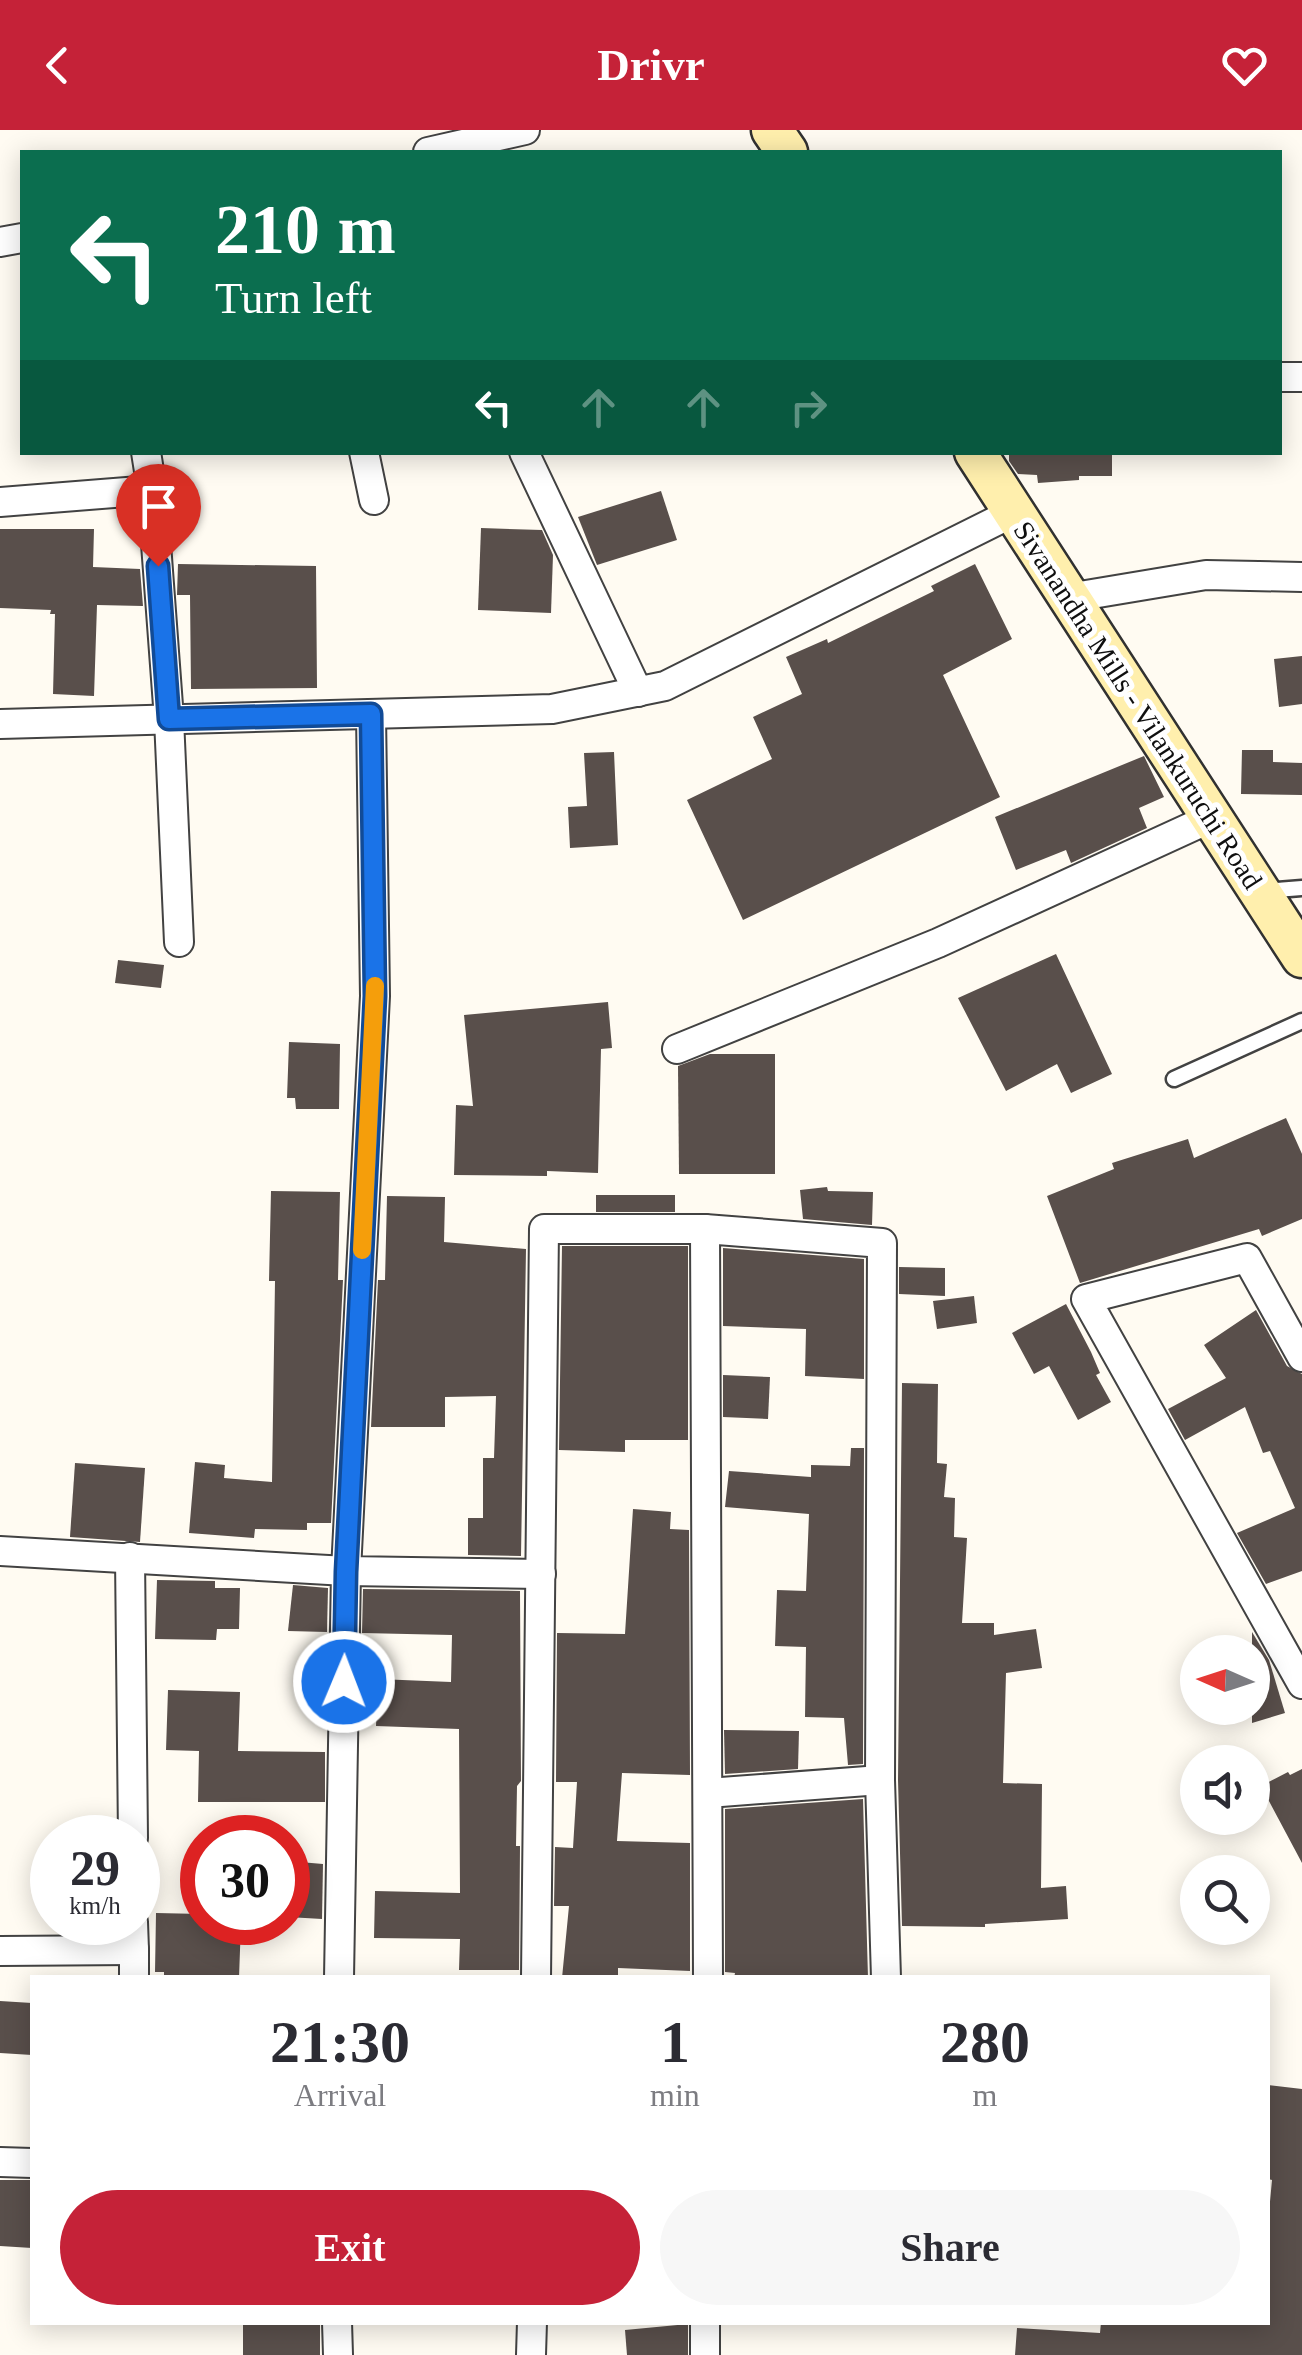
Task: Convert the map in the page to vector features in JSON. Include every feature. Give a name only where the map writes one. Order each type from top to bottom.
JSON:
[{"type":"main road","name":"Sivanandha Mills - Vilankuruchi Road","points":[[977,455],[1302,957]]},
{"type":"street","points":[[437,150],[525,130]]},
{"type":"street","points":[[146,455],[169,719],[180,942]]},
{"type":"street","points":[[365,455],[374,500]]},
{"type":"street","points":[[525,455],[638,692]]},
{"type":"street","points":[[0,502],[152,490]]},
{"type":"street","points":[[0,724],[552,708],[638,692],[665,686],[1012,513]]},
{"type":"street","points":[[1068,598],[1206,575],[1302,577]]},
{"type":"street","points":[[339,1975],[346,1572],[375,996],[371,714]]},
{"type":"street","points":[[677,1049],[938,943],[1211,818]]},
{"type":"street","points":[[536,1975],[544,1229],[705,1229],[882,1242],[880,1780],[886,1975]]},
{"type":"street","points":[[705,1229],[708,1975]]},
{"type":"street","points":[[1302,1358],[1247,1258],[1086,1300],[1302,1684]]},
{"type":"street","points":[[0,1551],[346,1572],[541,1574]]},
{"type":"street","points":[[130,1557],[133,1815]]},
{"type":"street","points":[[708,1793],[880,1780]]},
{"type":"street","points":[[0,1951],[134,1950]]},
{"type":"street","points":[[0,2162],[30,2163]]},
{"type":"street","points":[[338,2325],[338,2355]]},
{"type":"street","points":[[531,2355],[532,2325]]},
{"type":"street","points":[[705,2325],[705,2355]]},
{"type":"lane","points":[[1259,891],[1302,888]]},
{"type":"lane","points":[[1174,1078],[1302,1020]]},
{"type":"building","points":[[1009,455],[1112,455],[1112,476],[1079,476],[1079,480],[1038,483],[1037,475],[1018,474]]},
{"type":"building","points":[[661,491],[677,540],[597,565],[578,517]]},
{"type":"building","points":[[481,528],[542,530],[553,555],[551,613],[478,610]]},
{"type":"building","points":[[0,529],[94,529],[93,567],[140,569],[143,606],[97,605],[94,696],[53,694],[55,614],[50,614],[51,610],[0,608]]},
{"type":"building","points":[[178,564],[316,566],[317,688],[191,689],[190,595],[177,595]]},
{"type":"building","points":[[975,564],[1012,639],[943,675],[1000,797],[743,920],[687,800],[772,759],[753,717],[802,694],[786,657],[827,639],[828,643],[934,591],[931,586]]},
{"type":"building","points":[[1302,656],[1302,704],[1279,707],[1274,659]]},
{"type":"building","points":[[1242,750],[1273,750],[1273,762],[1302,763],[1302,795],[1241,794]]},
{"type":"building","points":[[614,752],[618,845],[570,848],[568,807],[587,806],[584,753]]},
{"type":"building","points":[[1144,756],[1164,797],[1139,808],[1147,828],[1071,863],[1066,850],[1016,870],[995,817]]},
{"type":"building","points":[[1056,954],[1112,1074],[1071,1093],[1057,1064],[1006,1091],[958,998]]},
{"type":"building","points":[[118,960],[164,965],[161,988],[115,983]]},
{"type":"building","points":[[608,1002],[612,1048],[601,1049],[598,1173],[454,1175],[456,1105],[473,1106],[464,1015]]},
{"type":"building","points":[[289,1042],[340,1044],[339,1109],[296,1109],[295,1098],[287,1098]]},
{"type":"building","points":[[710,1054],[775,1054],[775,1174],[679,1174],[678,1066]]},
{"type":"building","points":[[1286,1118],[1302,1154],[1302,1219],[1262,1236],[1259,1229],[1080,1283],[1047,1196],[1114,1169],[1112,1163],[1188,1139],[1194,1158]]},
{"type":"building","points":[[827,1187],[828,1191],[873,1192],[872,1225],[803,1219],[800,1190]]},
{"type":"building","points":[[271,1191],[340,1192],[338,1280],[343,1280],[331,1523],[307,1523],[307,1530],[255,1529],[254,1538],[189,1533],[195,1462],[225,1465],[224,1478],[272,1482],[275,1281],[269,1281]]},
{"type":"building","points":[[596,1195],[675,1195],[675,1212],[596,1212]]},
{"type":"building","points":[[387,1196],[445,1197],[444,1242],[526,1249],[521,1556],[468,1555],[468,1518],[483,1518],[483,1458],[494,1458],[496,1396],[445,1397],[445,1427],[371,1427],[378,1280],[385,1280]]},
{"type":"building","points":[[562,1246],[688,1246],[688,1440],[625,1440],[625,1452],[559,1450]]},
{"type":"building","points":[[723,1248],[864,1259],[864,1379],[805,1376],[806,1329],[723,1326]]},
{"type":"building","points":[[899,1267],[945,1268],[945,1296],[899,1294]]},
{"type":"building","points":[[974,1296],[977,1323],[937,1329],[933,1301]]},
{"type":"building","points":[[1066,1304],[1111,1402],[1078,1420],[1049,1366],[1034,1374],[1012,1333]]},
{"type":"building","points":[[1256,1310],[1287,1366],[1302,1374],[1302,1571],[1266,1584],[1237,1533],[1295,1508],[1270,1451],[1263,1453],[1245,1407],[1185,1440],[1168,1409],[1226,1378],[1204,1345]]},
{"type":"building","points":[[723,1375],[770,1377],[768,1419],[723,1417]]},
{"type":"building","points":[[902,1383],[938,1384],[937,1463],[947,1464],[944,1497],[955,1498],[954,1537],[967,1538],[962,1623],[994,1623],[994,1635],[1036,1629],[1042,1668],[1006,1673],[1003,1783],[1042,1784],[1041,1888],[1066,1886],[1068,1919],[985,1927],[902,1926],[898,1780]]},
{"type":"building","points":[[851,1448],[864,1448],[863,1764],[848,1765],[844,1718],[805,1717],[806,1647],[775,1646],[777,1590],[806,1591],[809,1514],[725,1507],[729,1471],[811,1477],[811,1465],[850,1466]]},
{"type":"building","points":[[75,1463],[145,1468],[140,1542],[70,1537]]},
{"type":"building","points":[[633,1509],[671,1512],[670,1529],[689,1530],[690,1775],[622,1773],[617,1841],[690,1843],[690,1971],[618,1968],[618,1975],[562,1975],[569,1906],[554,1906],[555,1847],[573,1848],[577,1782],[556,1782],[557,1633],[625,1634]]},
{"type":"building","points":[[157,1580],[215,1581],[215,1588],[240,1588],[239,1629],[217,1629],[216,1640],[155,1639]]},
{"type":"building","points":[[293,1585],[328,1588],[327,1632],[288,1631]]},
{"type":"building","points":[[363,1589],[520,1591],[521,1781],[517,1786],[516,1846],[520,1846],[519,1970],[459,1970],[460,1939],[374,1938],[375,1891],[460,1893],[459,1729],[376,1726],[378,1679],[451,1682],[452,1635],[362,1633]]},
{"type":"building","points":[[1270,1663],[1285,1713],[1270,1718]]},
{"type":"building","points":[[168,1690],[240,1692],[238,1751],[325,1752],[325,1802],[198,1802],[199,1751],[166,1750]]},
{"type":"building","points":[[724,1730],[799,1731],[798,1769],[725,1774]]},
{"type":"building","points":[[1302,1769],[1302,1863],[1270,1803],[1270,1781],[1288,1772],[1290,1775]]},
{"type":"building","points":[[863,1799],[868,1975],[725,1972],[725,1809]]},
{"type":"building","points":[[310,1863],[323,1864],[322,1919],[310,1918]]},
{"type":"building","points":[[160,1913],[180,1914],[180,1945],[240,1945],[239,1975],[155,1972]]},
{"type":"building","points":[[0,2001],[30,2003],[30,2055],[0,2053]]},
{"type":"building","points":[[1270,2085],[1302,2089],[1302,2355],[1015,2355],[1017,2328],[1100,2333],[1101,2325],[1270,2325]]},
{"type":"building","points":[[0,2180],[30,2180],[30,2248],[0,2246]]},
{"type":"building","points":[[243,2325],[320,2325],[320,2355],[243,2355]]},
{"type":"building","points":[[688,2325],[688,2355],[627,2355],[625,2330]]},
{"type":"slow traffic","points":[[362,1250],[375,986]]},
{"type":"route","points":[[158,566],[169,719],[371,714],[375,996],[344,1682]]}]
